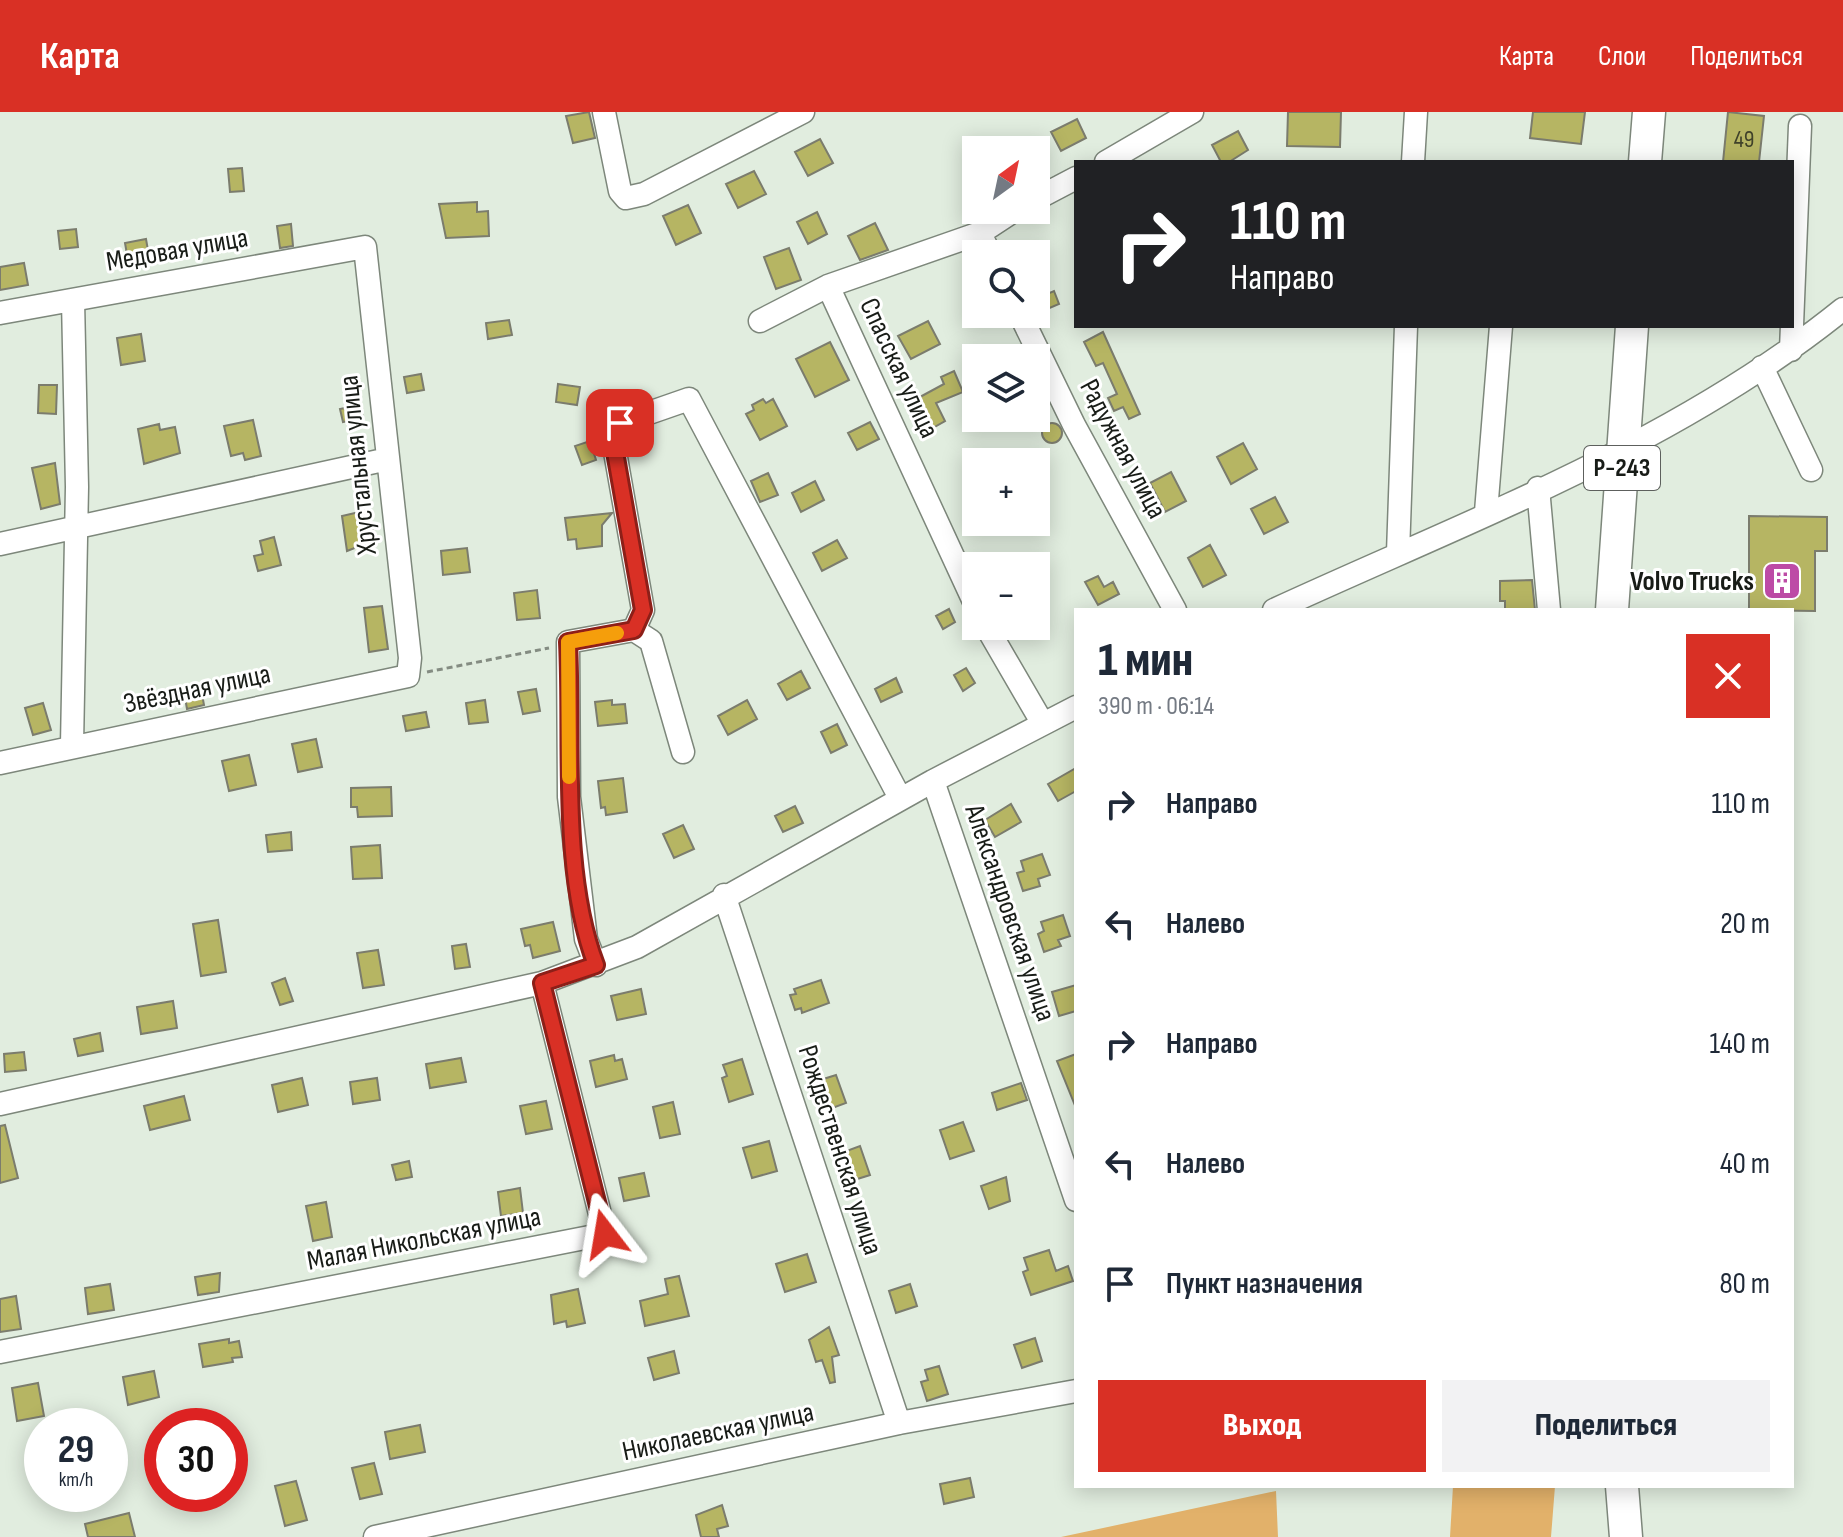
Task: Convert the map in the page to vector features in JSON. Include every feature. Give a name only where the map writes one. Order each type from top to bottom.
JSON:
[{"type":"highway","points":[[1645,160],[1649,112]]},
{"type":"highway","name":"Р-243","points":[[1612,608],[1632,328]]},
{"type":"highway","points":[[1622,1488],[1626,1537]]},
{"type":"street","points":[[604,112],[620,191],[626,198],[644,194],[803,112]]},
{"type":"street","points":[[1119,159],[1192,112]]},
{"type":"street","points":[[1413,160],[1416,112]]},
{"type":"street","points":[[1794,275],[1800,126]]},
{"type":"street","points":[[1050,192],[1074,179]]},
{"type":"street","name":"Спасская улица","points":[[760,321],[828,286],[980,233],[994,224]]},
{"type":"street","points":[[980,233],[983,240]]},
{"type":"street","name":"Медовая улица","points":[[0,313],[365,247]]},
{"type":"street","name":"Хрустальная улица","points":[[365,247],[410,658],[408,676]]},
{"type":"street","name":"Спасская улица","points":[[828,286],[962,576]]},
{"type":"street","points":[[72,745],[75,528],[73,300]]},
{"type":"street","points":[[1278,608],[1623,449],[1791,350],[1840,316]]},
{"type":"street","name":"Радужная улица","points":[[1027,328],[1074,425],[1174,608]]},
{"type":"street","points":[[1398,553],[1406,328]]},
{"type":"street","points":[[1486,512],[1501,328]]},
{"type":"street","points":[[1791,350],[1792,328]]},
{"type":"street","points":[[1762,367],[1811,470]]},
{"type":"street","points":[[634,630],[643,610],[612,435],[620,423],[689,399],[900,798]]},
{"type":"street","points":[[0,544],[388,459]]},
{"type":"street","points":[[1538,488],[1549,608]]},
{"type":"street","points":[[596,965],[586,939],[569,797],[568,642],[634,630],[651,641],[683,752]]},
{"type":"street","points":[[994,640],[1043,724]]},
{"type":"street","name":"Звёздная улица","points":[[0,763],[72,745],[408,676]]},
{"type":"street","points":[[0,1104],[542,983],[596,965],[637,947],[900,798],[1074,708]]},
{"type":"street","name":"Александровская улица","points":[[933,781],[1074,1194]]},
{"type":"street","name":"Рождественская улица","points":[[724,895],[899,1423]]},
{"type":"street","name":"Малая Никольская улица","points":[[0,1352],[605,1234],[542,983]]},
{"type":"street","name":"Николаевская улица","points":[[375,1537],[899,1423],[1074,1391]]},
{"type":"path","points":[[408,676],[568,642]]},
{"type":"shaded area","points":[[1453,1488],[1555,1488],[1551,1537],[1450,1537]]},
{"type":"shaded area","points":[[1276,1491],[1278,1537],[1061,1537]]},
{"type":"building","points":[[589,112],[595,138],[573,143],[566,116]]},
{"type":"building","points":[[1288,112],[1341,112],[1340,147],[1287,146]]},
{"type":"building","points":[[1533,112],[1585,112],[1581,144],[1530,138]]},
{"type":"building","points":[[1728,112],[1764,116],[1759,160],[1723,160]]},
{"type":"building","points":[[1077,119],[1086,138],[1061,151],[1051,132]]},
{"type":"building","points":[[1238,131],[1248,150],[1232,160],[1220,160],[1212,145]]},
{"type":"building","points":[[820,139],[833,163],[808,176],[795,152]]},
{"type":"building","points":[[242,168],[244,191],[230,192],[228,169]]},
{"type":"building","points":[[754,171],[766,194],[738,208],[726,184]]},
{"type":"building","points":[[477,202],[477,212],[488,211],[489,236],[446,238],[439,204]]},
{"type":"building","points":[[688,205],[701,233],[676,245],[663,216]]},
{"type":"building","points":[[817,212],[827,234],[808,244],[797,222]]},
{"type":"building","points":[[875,223],[888,250],[860,260],[848,236]]},
{"type":"building","points":[[291,224],[293,246],[280,248],[277,226]]},
{"type":"building","points":[[76,229],[78,247],[60,249],[58,231]]},
{"type":"building","points":[[146,239],[150,262],[129,266],[125,243]]},
{"type":"building","points":[[789,248],[801,280],[776,289],[764,257]]},
{"type":"building","points":[[24,263],[28,285],[0,290],[0,267]]},
{"type":"building","points":[[1054,291],[1059,304],[1050,308],[1050,293]]},
{"type":"building","points":[[509,320],[512,335],[488,339],[486,323]]},
{"type":"building","points":[[928,321],[940,344],[911,359],[898,336]]},
{"type":"building","points":[[1103,332],[1140,414],[1129,419],[1123,407],[1114,411],[1108,398],[1117,394],[1103,363],[1096,366],[1084,342]]},
{"type":"building","points":[[141,334],[145,361],[121,365],[117,338]]},
{"type":"building","points":[[830,342],[849,380],[815,397],[796,359]]},
{"type":"building","points":[[954,371],[962,392],[936,403],[945,421],[924,433],[907,404],[944,384],[941,377]]},
{"type":"building","points":[[421,374],[424,390],[407,393],[404,377]]},
{"type":"building","points":[[558,384],[580,387],[577,405],[556,402]]},
{"type":"building","points":[[39,385],[57,385],[56,414],[38,413]]},
{"type":"building","points":[[763,399],[766,403],[773,399],[787,426],[760,440],[746,414],[754,410],[752,405]]},
{"type":"building","points":[[360,405],[363,418],[343,422],[340,409]]},
{"type":"building","points":[[253,420],[261,456],[245,460],[243,453],[231,456],[224,426]]},
{"type":"building","points":[[870,422],[879,439],[857,450],[848,433]]},
{"type":"building","points":[[159,424],[160,430],[175,427],[180,453],[144,464],[138,429]]},
{"type":"building","points":[[1050,424],[1061,429],[1061,437],[1056,442],[1048,442],[1043,437],[1042,432],[1050,432]]},
{"type":"building","points":[[590,441],[596,460],[582,465],[575,446]]},
{"type":"building","points":[[1243,443],[1257,469],[1231,484],[1217,457]]},
{"type":"building","points":[[55,463],[60,504],[41,509],[32,468]]},
{"type":"building","points":[[1171,472],[1186,501],[1165,512],[1150,483]]},
{"type":"building","points":[[768,473],[778,495],[760,502],[751,481]]},
{"type":"building","points":[[815,481],[824,500],[801,512],[792,493]]},
{"type":"building","points":[[1275,497],[1288,522],[1264,534],[1251,509]]},
{"type":"building","points":[[368,510],[375,540],[347,551],[342,516]]},
{"type":"building","points":[[612,513],[602,525],[602,546],[577,549],[576,539],[568,540],[565,518]]},
{"type":"building","name":"Volvo Trucks","points":[[1749,516],[1827,517],[1827,551],[1815,551],[1815,611],[1749,608]]},
{"type":"building","points":[[274,537],[281,565],[258,571],[254,556],[263,554],[260,541]]},
{"type":"building","points":[[837,540],[847,558],[822,571],[813,553]]},
{"type":"building","points":[[1210,545],[1226,575],[1203,587],[1188,558]]},
{"type":"building","points":[[467,548],[470,572],[443,575],[441,551]]},
{"type":"building","points":[[1098,576],[1104,587],[1113,582],[1119,594],[1098,605],[1085,582]]},
{"type":"building","points":[[1532,580],[1535,608],[1505,608],[1505,601],[1500,601],[1500,581]]},
{"type":"building","points":[[537,590],[540,618],[517,620],[514,593]]},
{"type":"building","points":[[382,606],[388,649],[369,652],[364,608]]},
{"type":"building","points":[[949,609],[955,622],[943,629],[936,616]]},
{"type":"building","points":[[966,668],[975,683],[963,691],[954,675]]},
{"type":"building","points":[[801,671],[810,688],[787,700],[778,684]]},
{"type":"building","points":[[896,678],[902,692],[881,702],[875,689]]},
{"type":"building","points":[[201,689],[204,705],[187,709],[184,692]]},
{"type":"building","points":[[536,689],[540,711],[523,714],[518,692]]},
{"type":"building","points":[[485,700],[488,722],[469,724],[466,703]]},
{"type":"building","points":[[612,700],[612,705],[625,704],[627,723],[598,726],[595,702]]},
{"type":"building","points":[[747,700],[757,719],[728,735],[718,716]]},
{"type":"building","points":[[43,703],[51,730],[33,735],[25,708]]},
{"type":"building","points":[[426,712],[429,727],[406,731],[403,716]]},
{"type":"building","points":[[837,724],[847,745],[831,753],[821,732]]},
{"type":"building","points":[[316,739],[322,767],[298,772],[292,744]]},
{"type":"building","points":[[249,755],[256,785],[229,791],[222,761]]},
{"type":"building","points":[[1074,769],[1074,792],[1058,801],[1048,784]]},
{"type":"building","points":[[623,778],[627,812],[606,815],[605,807],[601,808],[598,781]]},
{"type":"building","points":[[391,787],[392,816],[358,817],[357,807],[351,807],[351,788]]},
{"type":"building","points":[[1011,804],[1021,822],[995,837],[985,820]]},
{"type":"building","points":[[795,806],[803,823],[783,832],[775,816]]},
{"type":"building","points":[[683,825],[694,849],[674,858],[663,834]]},
{"type":"building","points":[[291,832],[292,850],[268,852],[266,835]]},
{"type":"building","points":[[380,845],[382,878],[353,879],[351,847]]},
{"type":"building","points":[[1042,854],[1050,875],[1038,879],[1040,886],[1023,891],[1017,873],[1024,871],[1021,861]]},
{"type":"building","points":[[1063,915],[1070,936],[1058,940],[1061,946],[1044,952],[1038,934],[1044,931],[1041,922]]},
{"type":"building","points":[[218,920],[226,972],[201,976],[193,924]]},
{"type":"building","points":[[553,922],[560,951],[533,958],[530,945],[525,946],[521,929]]},
{"type":"building","points":[[466,944],[470,967],[455,969],[452,946]]},
{"type":"building","points":[[378,950],[384,985],[363,988],[357,953]]},
{"type":"building","points":[[285,978],[293,1001],[280,1005],[272,983]]},
{"type":"building","points":[[821,980],[829,1003],[802,1013],[801,1008],[795,1010],[790,995],[796,994],[794,989]]},
{"type":"building","points":[[1074,986],[1074,1012],[1059,1016],[1052,992]]},
{"type":"building","points":[[641,989],[646,1014],[617,1020],[611,996]]},
{"type":"building","points":[[173,1001],[177,1028],[141,1034],[137,1007]]},
{"type":"building","points":[[100,1033],[103,1051],[78,1056],[74,1039]]},
{"type":"building","points":[[24,1052],[26,1070],[5,1072],[4,1054]]},
{"type":"building","points":[[614,1055],[615,1061],[622,1059],[627,1079],[596,1087],[590,1061]]},
{"type":"building","points":[[1074,1055],[1074,1103],[1057,1061]]},
{"type":"building","points":[[461,1058],[466,1082],[430,1088],[426,1064]]},
{"type":"building","points":[[742,1059],[753,1094],[729,1102],[722,1078],[727,1076],[723,1065]]},
{"type":"building","points":[[836,1075],[846,1103],[827,1110],[817,1081]]},
{"type":"building","points":[[302,1078],[308,1105],[278,1112],[272,1085]]},
{"type":"building","points":[[377,1078],[380,1100],[353,1104],[350,1082]]},
{"type":"building","points":[[1021,1083],[1027,1100],[997,1110],[992,1093]]},
{"type":"building","points":[[184,1096],[190,1120],[150,1130],[144,1106]]},
{"type":"building","points":[[546,1101],[552,1129],[526,1134],[520,1106]]},
{"type":"building","points":[[673,1102],[680,1134],[660,1138],[653,1107]]},
{"type":"building","points":[[963,1122],[974,1151],[950,1159],[940,1130]]},
{"type":"building","points":[[5,1125],[18,1178],[0,1183],[0,1126]]},
{"type":"building","points":[[769,1141],[777,1171],[752,1178],[743,1148]]},
{"type":"building","points":[[860,1146],[870,1175],[851,1181],[841,1153]]},
{"type":"building","points":[[409,1161],[412,1177],[396,1180],[392,1165]]},
{"type":"building","points":[[644,1173],[649,1196],[624,1201],[619,1178]]},
{"type":"building","points":[[1006,1177],[1010,1201],[989,1209],[981,1186]]},
{"type":"building","points":[[520,1188],[523,1213],[501,1216],[498,1192]]},
{"type":"building","points":[[326,1202],[332,1237],[313,1241],[306,1206]]},
{"type":"building","points":[[1049,1250],[1056,1271],[1068,1266],[1073,1281],[1031,1295],[1023,1272],[1028,1270],[1024,1258]]},
{"type":"building","points":[[807,1254],[816,1282],[785,1292],[776,1264]]},
{"type":"building","points":[[220,1273],[219,1292],[198,1295],[195,1277]]},
{"type":"building","points":[[679,1276],[689,1316],[645,1326],[640,1301],[668,1294],[665,1279]]},
{"type":"building","points":[[110,1284],[114,1310],[88,1314],[85,1288]]},
{"type":"building","points":[[910,1284],[917,1306],[896,1313],[889,1291]]},
{"type":"building","points":[[578,1289],[585,1323],[567,1327],[566,1321],[554,1324],[551,1295]]},
{"type":"building","points":[[16,1296],[21,1329],[0,1332],[0,1299]]},
{"type":"building","points":[[829,1327],[839,1355],[832,1357],[835,1382],[830,1383],[822,1360],[816,1362],[809,1340]]},
{"type":"building","points":[[1035,1338],[1042,1361],[1022,1368],[1014,1345]]},
{"type":"building","points":[[229,1339],[229,1343],[239,1341],[242,1357],[232,1358],[233,1362],[203,1367],[199,1344]]},
{"type":"building","points":[[674,1351],[679,1373],[654,1380],[648,1358]]},
{"type":"building","points":[[939,1366],[948,1394],[927,1401],[921,1382],[928,1380],[925,1370]]},
{"type":"building","points":[[154,1371],[159,1397],[128,1405],[123,1377]]},
{"type":"building","points":[[38,1383],[43,1408],[24,1408],[24,1420],[17,1421],[12,1388]]},
{"type":"building","points":[[420,1425],[425,1452],[390,1459],[385,1432]]},
{"type":"building","points":[[374,1463],[382,1494],[360,1499],[352,1468]]},
{"type":"building","points":[[970,1478],[974,1497],[944,1504],[940,1484]]},
{"type":"building","points":[[296,1481],[307,1520],[285,1526],[275,1486]]},
{"type":"building","points":[[722,1505],[728,1526],[717,1529],[719,1537],[701,1537],[696,1515]]},
{"type":"building","points":[[129,1513],[135,1537],[88,1537],[85,1524]]},
{"type":"slow traffic","points":[[569,777],[571,700],[568,642],[617,633]]},
{"type":"place","name":"Volvo Trucks","points":[[1782,581]]},
{"type":"route","points":[[605,1234],[542,983],[596,965],[586,939],[569,797],[571,700],[568,642],[634,630],[643,610],[612,435],[620,423]]}]
